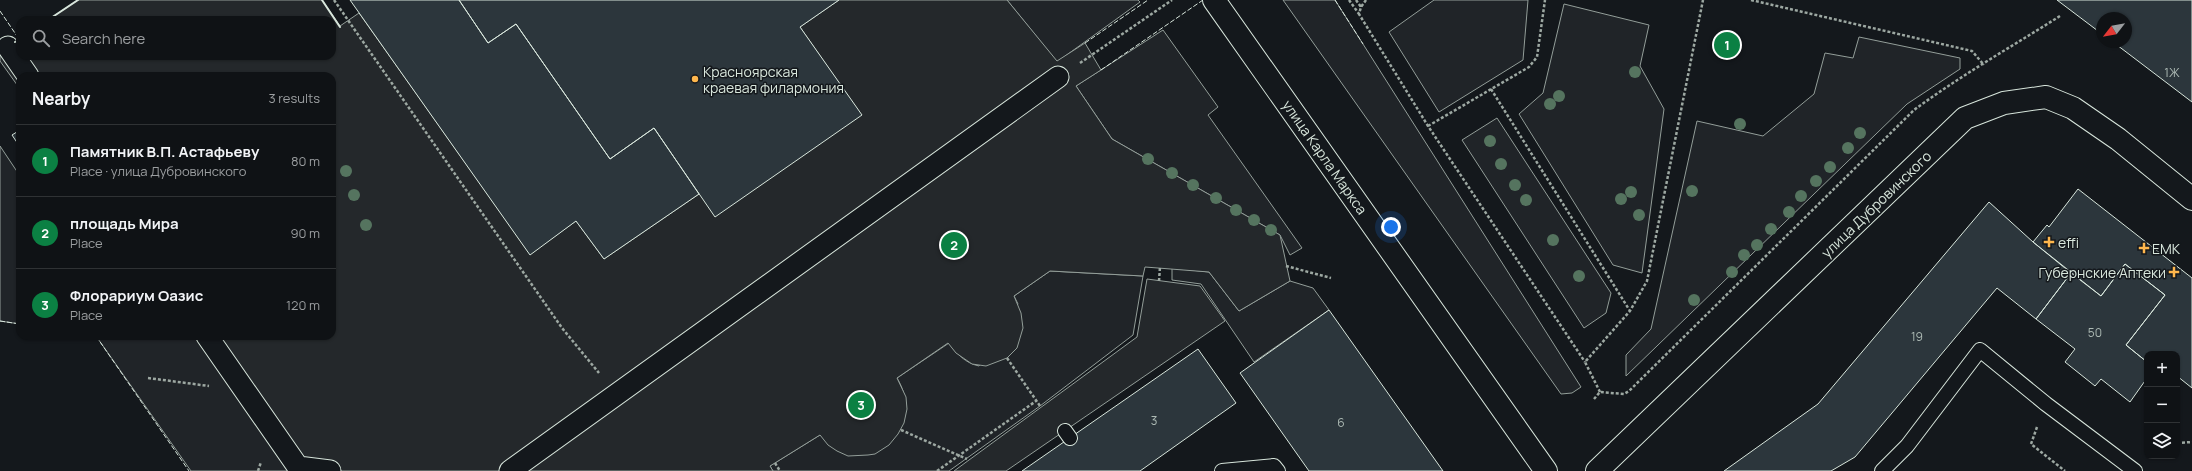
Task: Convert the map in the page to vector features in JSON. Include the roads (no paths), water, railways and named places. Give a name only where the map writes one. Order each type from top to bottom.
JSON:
[{"type":"main road","name":"улица Карла Маркса","points":[[1214,0],[1546,471]]},
{"type":"main road","name":"улица Дубровинского","points":[[1597,471],[1965,118],[2004,102],[2046,97],[2073,108],[2118,140],[2192,199]]},
{"type":"street","points":[[8,47],[16,59]]},
{"type":"street","points":[[17,60],[25,72]]},
{"type":"street","points":[[510,471],[616,393],[1058,77]]},
{"type":"street","points":[[210,340],[298,467],[330,471]]},
{"type":"lane","points":[[1882,471],[1908,446],[1980,350],[2046,404],[2135,471]]},
{"type":"lane","points":[[1222,471],[1225,469],[1274,466],[1278,471]]},
{"type":"place","name":"Памятник В.П. Астафьеву","points":[[1727,45]]},
{"type":"place","name":"Красноярская краевая филармония","points":[[695,79]]},
{"type":"place","name":"effi","points":[[2049,242]]},
{"type":"place","name":"площадь Мира","points":[[954,245]]},
{"type":"place","name":"ЕМК","points":[[2144,248]]},
{"type":"place","name":"Губернские Аптеки","points":[[2174,272]]},
{"type":"place","name":"Флорариум Оазис","points":[[861,405]]}]
